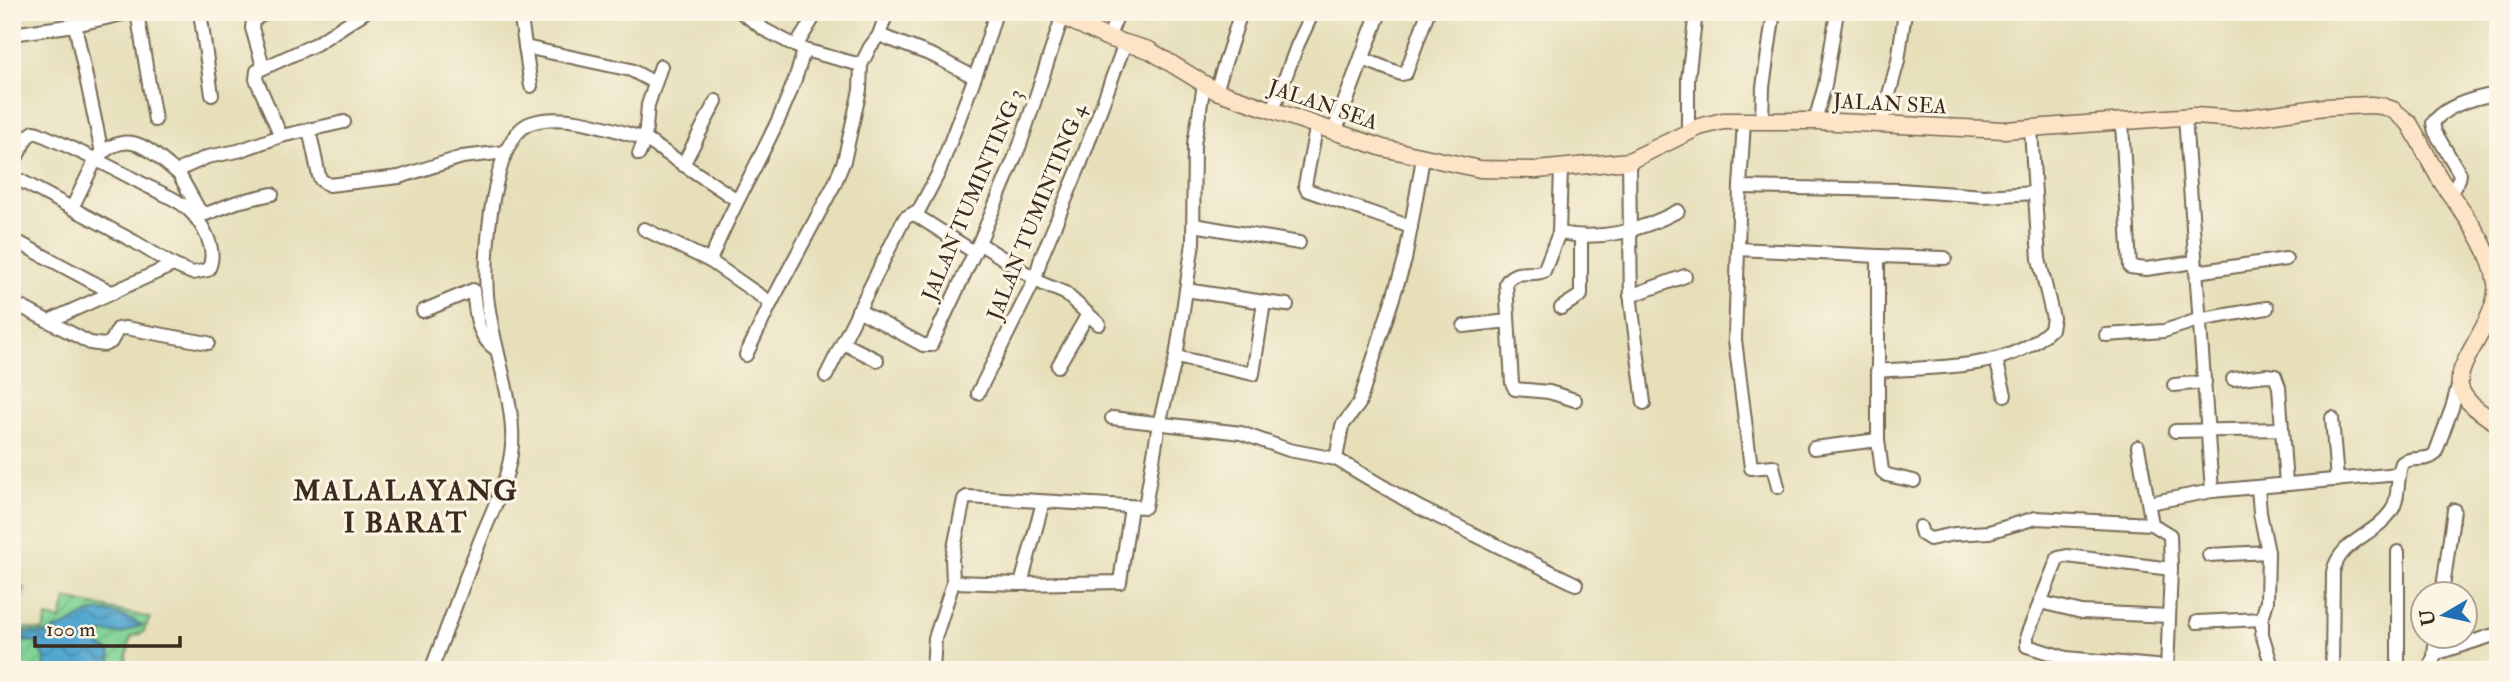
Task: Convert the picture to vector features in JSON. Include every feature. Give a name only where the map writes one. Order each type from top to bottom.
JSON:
[{"type":"main road","name":"JALAN SEA","points":[[1057,15],[1108,38],[1149,51],[1210,88],[1383,148],[1480,169],[1561,169],[1629,161],[1710,124],[1744,121],[2031,129],[2185,117],[2239,119],[2324,107],[2382,106],[2403,116],[2409,122],[2450,194],[2478,233],[2496,283],[2492,312],[2462,366],[2459,381]]},
{"type":"main road","points":[[2459,381],[2460,390],[2471,404],[2498,424]]},
{"type":"street","points":[[12,34],[75,25],[134,12],[155,120]]},
{"type":"street","points":[[200,12],[212,95]]},
{"type":"street","points":[[263,66],[252,28],[253,21],[265,12]]},
{"type":"street","points":[[281,136],[256,79],[257,71],[316,44],[365,12]]},
{"type":"street","points":[[520,12],[531,86]]},
{"type":"street","points":[[741,12],[765,30],[800,48],[861,65]]},
{"type":"street","points":[[710,261],[786,101],[800,48],[817,12]]},
{"type":"street","points":[[746,355],[844,161],[861,85],[861,65],[879,35],[887,12]]},
{"type":"street","points":[[827,376],[902,223],[922,204],[939,172],[996,12]]},
{"type":"street","points":[[1108,38],[1119,12]]},
{"type":"street","points":[[933,670],[935,638],[953,582],[952,558],[964,499],[967,497],[1145,507],[1159,424],[1176,358],[1189,269],[1194,225],[1193,163],[1196,125],[1241,12]]},
{"type":"street","points":[[1273,110],[1313,12]]},
{"type":"street","points":[[1335,130],[1379,12]]},
{"type":"street","points":[[1363,59],[1401,74],[1406,73],[1428,12]]},
{"type":"street","points":[[1688,132],[1688,79],[1696,12]]},
{"type":"street","points":[[1762,120],[1763,88],[1774,12]]},
{"type":"street","points":[[1815,121],[1825,85],[1837,12]]},
{"type":"street","points":[[1881,124],[1888,106],[1903,38],[1905,12]]},
{"type":"street","name":"JALAN TUMINTING 3","points":[[858,310],[923,345],[930,346],[976,248],[1023,136],[1057,15]]},
{"type":"street","points":[[75,25],[99,156]]},
{"type":"street","points":[[879,35],[934,56],[974,77]]},
{"type":"street","name":"JALAN TUMINTING 4","points":[[978,393],[1035,279],[1125,43]]},
{"type":"street","points":[[525,47],[631,70],[655,83]]},
{"type":"street","points":[[639,154],[645,139],[648,105],[661,66]]},
{"type":"street","points":[[2450,194],[2460,174],[2435,132],[2433,123],[2442,114],[2457,106],[2486,96]]},
{"type":"street","points":[[684,165],[716,101]]},
{"type":"street","points":[[2185,117],[2212,491]]},
{"type":"street","points":[[431,670],[503,484],[508,464],[512,435],[487,294],[487,265],[494,195],[513,136],[531,123],[543,120],[573,121],[645,139],[737,200]]},
{"type":"street","points":[[1744,121],[1735,340],[1751,468],[1773,466],[1778,487]]},
{"type":"street","points":[[178,174],[183,168],[207,157],[344,122]]},
{"type":"street","points":[[2122,122],[2130,267],[2134,270],[2196,267],[2286,259]]},
{"type":"street","points":[[1317,124],[1305,185],[1307,190],[1411,227]]},
{"type":"street","points":[[309,129],[319,176],[329,185],[399,177],[462,157],[506,152]]},
{"type":"street","points":[[1877,371],[1940,367],[1996,359],[2043,338],[2054,324],[2039,259],[2031,129]]},
{"type":"street","points":[[34,132],[99,156],[184,206],[195,217],[211,247],[212,263],[208,270],[185,271],[13,173],[27,137],[34,132]]},
{"type":"street","points":[[72,208],[99,156],[128,141],[138,143],[178,174],[199,210],[206,214],[237,202],[272,194]]},
{"type":"street","points":[[1336,459],[1342,426],[1359,404],[1405,260],[1423,158]]},
{"type":"street","points":[[1629,161],[1630,296],[1644,403]]},
{"type":"street","points":[[1561,169],[1559,233],[1544,271],[1537,274],[1522,272],[1508,278],[1506,288],[1512,383],[1515,389],[1549,392],[1575,400]]},
{"type":"street","points":[[1740,187],[1900,190],[1984,196],[2035,193]]},
{"type":"street","points":[[1559,233],[1581,236],[1631,232],[1678,211]]},
{"type":"street","points":[[914,214],[1065,293],[1099,324]]},
{"type":"street","points":[[1194,225],[1298,243]]},
{"type":"street","points":[[644,229],[710,261],[771,303]]},
{"type":"street","points":[[1561,308],[1581,295],[1581,236]]},
{"type":"street","points":[[12,239],[113,293]]},
{"type":"street","points":[[1738,249],[1945,258]]},
{"type":"street","points":[[1878,256],[1878,440],[1882,471],[1887,475],[1914,481]]},
{"type":"street","points":[[49,321],[173,265]]},
{"type":"street","points":[[1630,296],[1685,276]]},
{"type":"street","points":[[423,311],[473,290],[480,329],[486,344],[497,350]]},
{"type":"street","points":[[1186,290],[1287,305]]},
{"type":"street","points":[[12,302],[90,343],[111,342],[118,329],[125,328],[208,344]]},
{"type":"street","points":[[1176,358],[1253,374],[1264,302]]},
{"type":"street","points":[[2106,335],[2148,334],[2198,320],[2267,308]]},
{"type":"street","points":[[1058,366],[1088,314]]},
{"type":"street","points":[[1464,326],[1508,321]]},
{"type":"street","points":[[843,342],[877,360]]},
{"type":"street","points":[[1996,359],[2005,395]]},
{"type":"street","points":[[2233,379],[2275,376],[2279,387],[2286,484]]},
{"type":"street","points":[[2332,670],[2336,562],[2345,549],[2378,524],[2393,508],[2402,463],[2407,459],[2423,460],[2435,454],[2459,381]]},
{"type":"street","points":[[2174,386],[2206,382]]},
{"type":"street","points":[[1112,418],[1241,433],[1289,450],[1336,459],[1418,507],[1576,584]]},
{"type":"street","points":[[2332,418],[2337,480]]},
{"type":"street","points":[[2175,431],[2282,429]]},
{"type":"street","points":[[1814,448],[1878,440]]},
{"type":"street","points":[[2138,447],[2152,524]]},
{"type":"street","points":[[2149,503],[2212,491],[2399,474]]},
{"type":"street","points":[[2258,486],[2268,552],[2267,601],[2262,619],[2264,642],[2273,670]]},
{"type":"street","points":[[1021,584],[1043,502]]},
{"type":"street","points":[[953,582],[1120,582],[1131,507]]},
{"type":"street","points":[[2444,580],[2454,510]]},
{"type":"street","points":[[1920,527],[1922,534],[1930,539],[2003,529],[2036,519],[2152,524],[2170,535],[2171,569],[2167,668],[2065,664],[2027,646],[2027,635],[2055,562],[2061,556],[2171,569]]},
{"type":"street","points":[[2209,555],[2268,552]]},
{"type":"street","points":[[2398,552],[2398,670]]},
{"type":"street","points":[[2040,602],[2082,612],[2169,616]]},
{"type":"street","points":[[2197,622],[2262,619]]},
{"type":"street","points":[[2434,656],[2497,634]]},
{"type":"street","points":[[2431,670],[2435,650]]},
{"type":"green space","points":[[12,585],[25,588],[12,637]]},
{"type":"green space","points":[[66,599],[150,618],[143,633],[131,637],[124,670],[16,670],[25,628],[43,631],[47,617],[61,620]]},
{"type":"water","points":[[100,611],[121,615],[142,625],[121,634],[103,632],[99,645],[110,652],[113,670],[44,670],[45,658],[35,642],[23,641],[25,632],[46,634],[85,615]]},
{"type":"district","name":"MALALAYANG I BARAT","points":[[406,507]]}]
